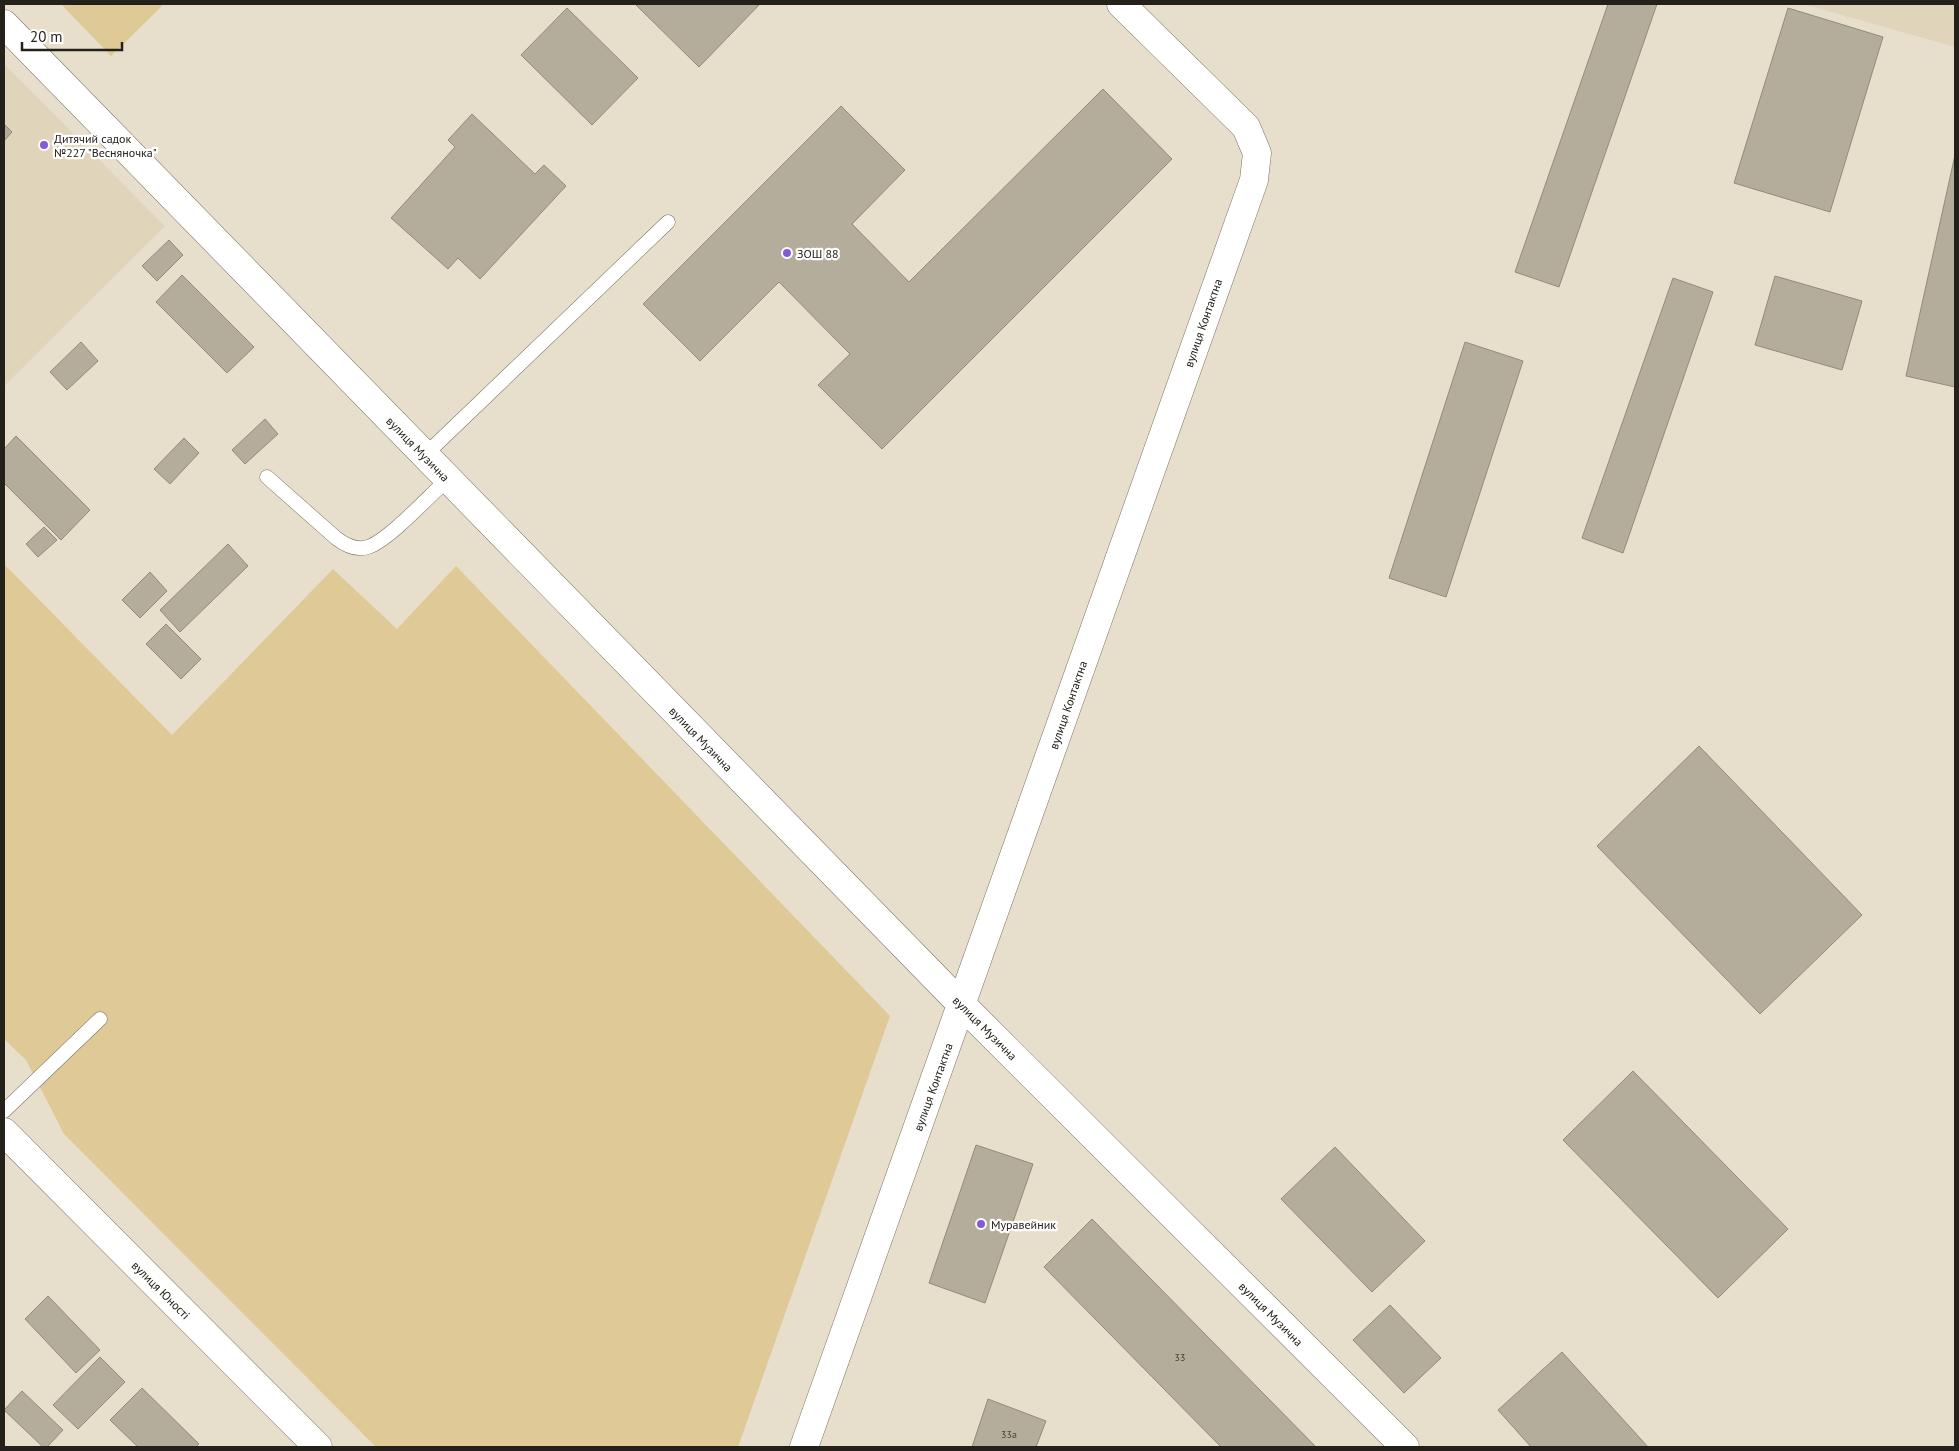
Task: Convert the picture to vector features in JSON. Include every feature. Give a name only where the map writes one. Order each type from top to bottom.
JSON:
[{"type":"street","name":"вулиця Контактна","points":[[804,1447],[1254,180],[1256,154],[1246,127],[1121,4]]},
{"type":"street","name":"вулиця Музична","points":[[4,24],[962,1005],[1405,1447]]},
{"type":"street","name":"вулиця Юності","points":[[4,1132],[318,1447]]},
{"type":"lane","points":[[425,455],[668,222]]},
{"type":"lane","points":[[267,477],[348,547],[366,547],[383,539],[448,479]]},
{"type":"lane","points":[[4,1111],[100,1019]]},
{"type":"shaded area","points":[[61,4],[164,4],[111,56]]},
{"type":"shaded area","points":[[1803,4],[1955,4],[1955,47]]},
{"type":"shaded area","name":"Дитячий садок №227 \"Весняночка\"","points":[[4,64],[165,226],[4,386]]},
{"type":"shaded area","points":[[4,564],[172,735],[333,569],[397,629],[456,566],[890,1016],[738,1447],[376,1447],[64,1134],[26,1060],[4,1039]]},
{"type":"building","points":[[635,4],[758,4],[759,5],[699,67]]},
{"type":"building","points":[[1608,4],[1657,4],[1559,287],[1515,272]]},
{"type":"building","points":[[567,8],[638,78],[592,125],[521,55]]},
{"type":"building","points":[[1788,8],[1883,37],[1830,212],[1734,183]]},
{"type":"building","name":"ЗОШ 88","points":[[1103,89],[1172,159],[882,449],[818,385],[850,354],[779,282],[700,361],[643,304],[841,106],[905,170],[852,224],[909,282]]},
{"type":"building","points":[[472,114],[535,174],[544,165],[566,186],[480,279],[458,258],[448,269],[391,218],[455,147],[448,140]]},
{"type":"building","points":[[4,124],[12,132],[4,141]]},
{"type":"building","points":[[1955,155],[1955,387],[1906,376]]},
{"type":"building","points":[[169,240],[183,255],[157,281],[142,266]]},
{"type":"building","points":[[182,275],[254,347],[227,373],[156,302]]},
{"type":"building","points":[[1775,276],[1862,301],[1842,370],[1755,345]]},
{"type":"building","points":[[1673,278],[1713,292],[1623,553],[1582,538]]},
{"type":"building","points":[[81,342],[98,361],[67,390],[50,372]]},
{"type":"building","points":[[1465,342],[1523,361],[1446,597],[1389,578]]},
{"type":"building","points":[[265,419],[278,434],[245,464],[232,450]]},
{"type":"building","points":[[16,436],[90,510],[61,540],[4,483],[4,449]]},
{"type":"building","points":[[184,438],[199,453],[170,484],[154,469]]},
{"type":"building","points":[[44,527],[57,540],[38,557],[26,544]]},
{"type":"building","points":[[228,544],[248,566],[180,632],[160,610]]},
{"type":"building","points":[[150,572],[167,591],[140,618],[122,600]]},
{"type":"building","points":[[166,624],[201,659],[181,679],[146,644]]},
{"type":"building","points":[[1699,746],[1862,915],[1760,1014],[1597,846]]},
{"type":"building","points":[[1633,1071],[1788,1229],[1718,1298],[1563,1140]]},
{"type":"building","name":"Муравейник","points":[[976,1145],[1033,1164],[985,1303],[929,1283]]},
{"type":"building","points":[[1335,1147],[1425,1241],[1372,1292],[1281,1199]]},
{"type":"building","points":[[1092,1219],[1316,1447],[1221,1447],[1044,1267]]},
{"type":"building","points":[[48,1296],[100,1350],[76,1373],[25,1319]]},
{"type":"building","points":[[1390,1305],[1441,1358],[1404,1393],[1353,1340]]},
{"type":"building","points":[[1562,1352],[1648,1447],[1531,1447],[1498,1410]]},
{"type":"building","points":[[100,1357],[125,1382],[78,1429],[53,1405]]},
{"type":"building","points":[[142,1388],[199,1444],[196,1447],[138,1447],[110,1420]]},
{"type":"building","points":[[22,1391],[63,1430],[47,1447],[43,1447],[4,1410]]},
{"type":"building","points":[[988,1399],[1046,1421],[1036,1447],[972,1447]]},
{"type":"place","name":"Дитячий садок №227 \"Весняночка\"","points":[[44,145]]},
{"type":"place","name":"ЗОШ 88","points":[[787,253]]},
{"type":"place","name":"Муравейник","points":[[981,1224]]}]
